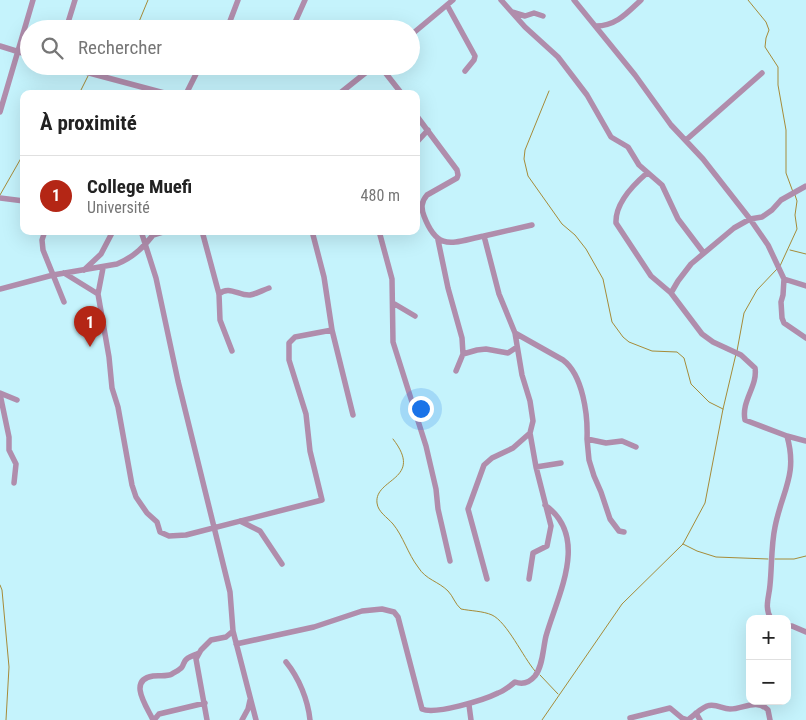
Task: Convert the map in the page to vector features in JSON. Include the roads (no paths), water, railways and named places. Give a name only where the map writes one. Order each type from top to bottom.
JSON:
[{"type":"street","points":[[28,20],[34,0]]},
{"type":"street","points":[[69,20],[75,0]]},
{"type":"street","points":[[230,20],[238,0]]},
{"type":"street","points":[[296,20],[305,0]]},
{"type":"street","points":[[420,28],[453,0]]},
{"type":"street","points":[[501,0],[525,27],[558,57],[587,95],[611,137],[628,147],[639,165],[662,185],[678,219],[703,252]]},
{"type":"street","points":[[574,0],[635,75],[671,125],[686,140],[750,219],[768,245],[784,279],[781,302],[784,323],[806,338]]},
{"type":"street","points":[[596,26],[609,25],[623,16],[640,0]]},
{"type":"street","points":[[447,5],[475,56],[465,71]]},
{"type":"street","points":[[512,12],[525,16],[534,13],[543,16]]},
{"type":"street","points":[[0,112],[20,45]]},
{"type":"street","points":[[0,46],[18,51]]},
{"type":"street","points":[[686,140],[762,73]]},
{"type":"street","points":[[97,75],[153,90]]},
{"type":"street","points":[[188,90],[196,75]]},
{"type":"street","points":[[344,90],[363,75]]},
{"type":"street","points":[[387,75],[399,90]]},
{"type":"street","points":[[420,120],[457,170],[458,175],[457,178],[424,198],[420,198]]},
{"type":"street","points":[[420,139],[428,130]]},
{"type":"street","points":[[647,173],[635,184],[619,206],[616,223],[651,276],[671,294],[697,328],[708,339],[741,355],[755,368],[755,377],[744,406],[745,420],[806,441]]},
{"type":"street","points":[[671,294],[683,274],[703,252],[734,228],[750,219],[762,217],[781,200],[806,186]]},
{"type":"street","points":[[0,198],[20,200]]},
{"type":"street","points":[[424,198],[422,210],[429,230],[438,240],[448,288],[462,338],[463,354],[456,371]]},
{"type":"street","points":[[438,240],[449,243],[532,225]]},
{"type":"street","points":[[45,235],[41,245],[64,302]]},
{"type":"street","points":[[84,270],[101,254],[111,235]]},
{"type":"street","points":[[142,235],[156,278],[178,381],[230,592],[233,631],[256,720]]},
{"type":"street","points":[[0,289],[53,275],[103,268],[127,260],[146,246],[153,235]]},
{"type":"street","points":[[203,235],[219,294],[220,320],[232,351]]},
{"type":"street","points":[[313,235],[324,278],[332,330],[353,415]]},
{"type":"street","points":[[381,235],[392,279],[393,342],[426,446],[450,561]]},
{"type":"street","points":[[484,236],[497,286],[515,333],[522,375],[533,421],[530,433],[536,467],[551,526],[547,546],[533,553],[530,579]]},
{"type":"street","points":[[103,268],[98,294],[109,357],[112,388],[118,407],[130,474],[136,497],[156,522],[160,532],[166,535],[186,535],[322,500],[310,451],[306,414],[289,360],[288,346],[294,337],[332,330]]},
{"type":"street","points":[[64,274],[98,294]]},
{"type":"street","points":[[784,279],[806,286]]},
{"type":"street","points":[[219,294],[227,290],[250,295],[269,288]]},
{"type":"street","points":[[393,303],[416,316]]},
{"type":"street","points":[[515,333],[562,360],[575,373],[581,390],[590,466],[610,519],[619,531],[624,532]]},
{"type":"street","points":[[463,354],[486,349],[508,353],[517,347]]},
{"type":"street","points":[[0,393],[16,400]]},
{"type":"street","points":[[0,393],[9,437],[9,450],[16,464],[14,483]]},
{"type":"street","points":[[486,579],[468,509],[484,464],[513,448],[530,433]]},
{"type":"street","points":[[769,615],[766,605],[770,588],[773,534],[790,476],[790,452],[787,436]]},
{"type":"street","points":[[587,439],[606,443],[622,441],[636,447]]},
{"type":"street","points":[[536,467],[561,463]]},
{"type":"street","points":[[236,644],[314,627],[362,611],[382,609],[394,612],[398,617],[422,709],[432,711],[468,705],[498,693],[515,682],[521,684],[528,683],[538,671],[546,637],[566,572],[568,554],[568,540],[565,527],[559,517],[545,505]]},
{"type":"street","points":[[240,521],[260,531],[282,564]]},
{"type":"street","points":[[791,626],[806,632]]},
{"type":"street","points":[[205,703],[159,714],[153,720],[139,692],[139,686],[142,681],[150,676],[169,675],[182,668],[184,661],[199,653],[211,640],[226,637],[233,631]]},
{"type":"street","points":[[199,653],[196,664],[207,720]]},
{"type":"street","points":[[286,662],[298,680],[308,706],[310,720]]},
{"type":"street","points":[[242,720],[250,698]]},
{"type":"street","points":[[630,718],[668,708],[688,720],[696,712],[708,706],[715,705],[730,709],[753,704],[768,710],[770,720]]},
{"type":"street","points":[[468,705],[471,720]]},
{"type":"street","points":[[696,712],[700,720]]},
{"type":"waterway","points":[[140,20],[148,0]]},
{"type":"waterway","points":[[748,0],[766,22],[769,30],[765,47],[778,67],[778,85],[786,130],[786,173],[793,192]]},
{"type":"waterway","points":[[81,90],[88,76]]},
{"type":"waterway","points":[[549,91],[525,150],[524,159],[528,176],[562,224],[575,235],[586,249],[603,279],[612,322],[623,337],[629,342],[652,351],[677,352],[684,358],[691,384],[709,402],[723,409]]},
{"type":"waterway","points":[[0,195],[20,160]]},
{"type":"waterway","points":[[780,266],[797,229],[795,215],[797,201],[795,195]]},
{"type":"waterway","points":[[790,250],[806,254]]},
{"type":"waterway","points":[[737,351],[744,313],[757,290],[777,269]]},
{"type":"waterway","points":[[542,720],[622,604],[683,544],[705,503],[723,409],[736,354]]},
{"type":"waterway","points":[[393,439],[401,452],[404,463],[401,471],[378,495],[377,503],[379,509],[397,529],[421,571],[448,591],[461,609],[485,613],[498,619],[535,671]]},
{"type":"waterway","points":[[683,544],[716,557],[768,559]]},
{"type":"waterway","points":[[775,559],[794,559],[806,556]]},
{"type":"waterway","points":[[0,585],[9,667],[6,720]]},
{"type":"waterway","points":[[540,675],[558,694]]},
{"type":"place","name":"College Muefi","points":[[90,347]]}]
